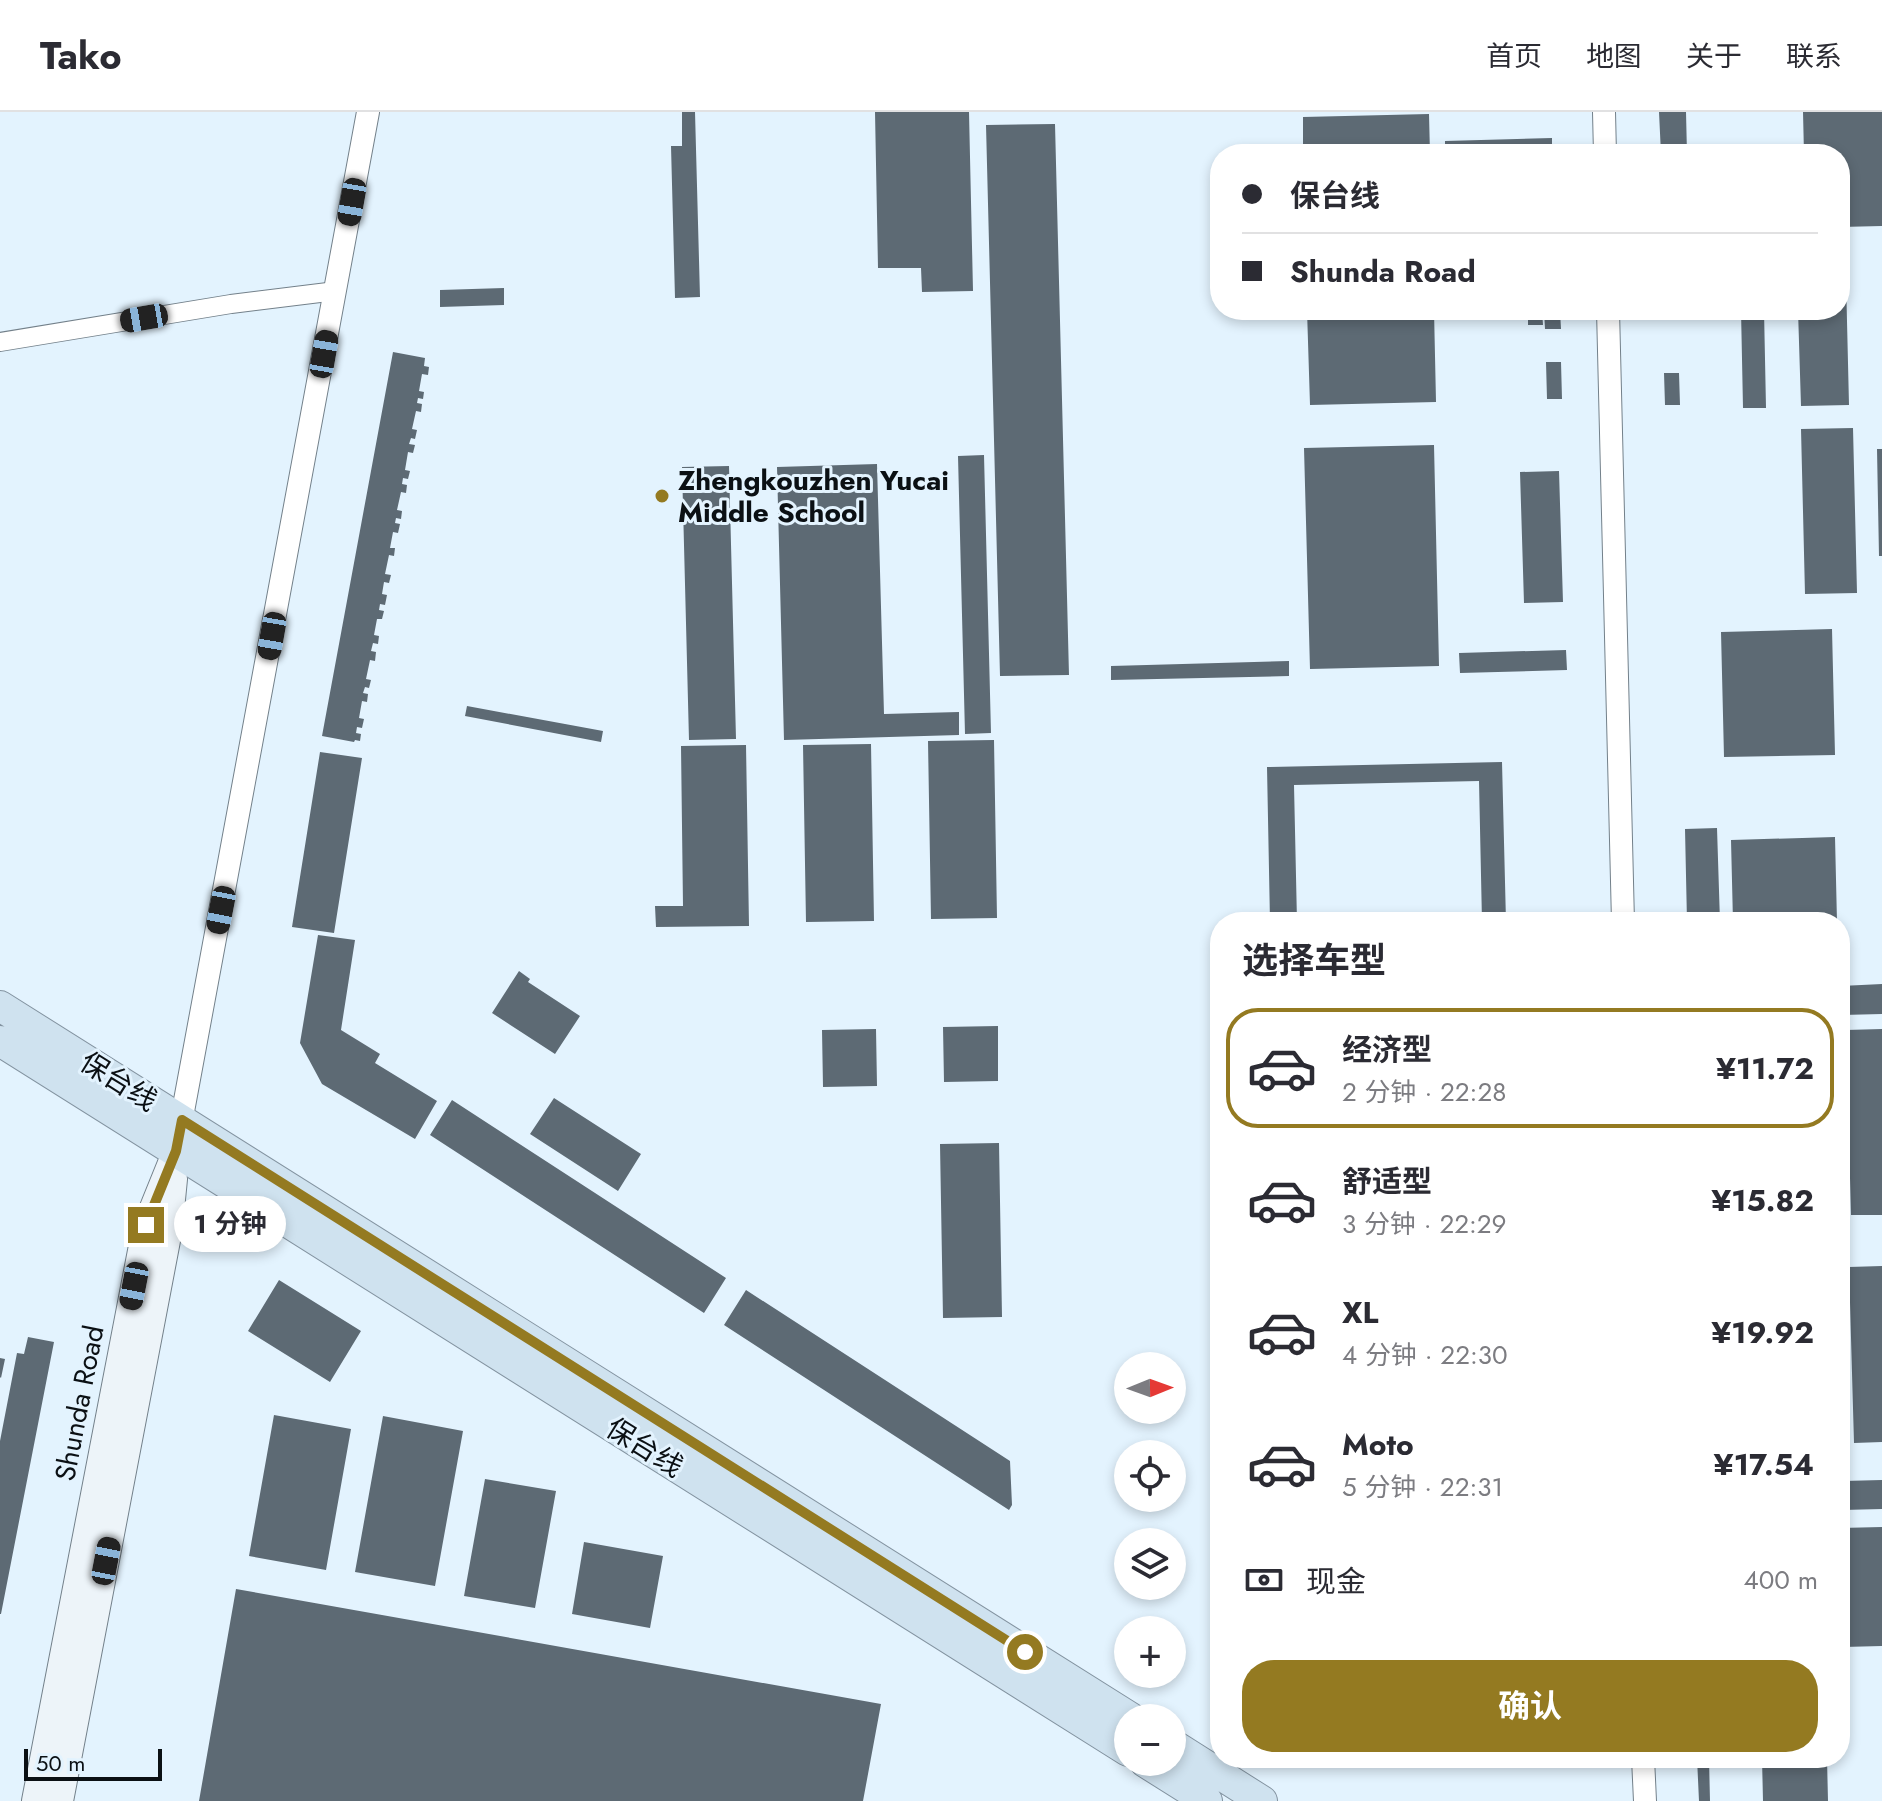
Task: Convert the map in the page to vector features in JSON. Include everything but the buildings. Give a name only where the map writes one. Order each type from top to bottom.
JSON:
[{"type":"highway","name":"保台线","points":[[0,1006],[1114,1707]]},
{"type":"highway","name":"保台线","points":[[0,1041],[1114,1742]]},
{"type":"highway","points":[[1186,1753],[1262,1801]]},
{"type":"highway","points":[[1167,1776],[1207,1801]]},
{"type":"main road","name":"Shunda Road","points":[[35,1801],[146,1225],[176,1151]]},
{"type":"main road","name":"Shunda Road","points":[[60,1801],[169,1230],[176,1151]]},
{"type":"street","points":[[176,1151],[368,112]]},
{"type":"street","points":[[1604,112],[1605,144]]},
{"type":"street","points":[[0,342],[231,304],[336,291]]},
{"type":"street","points":[[1608,320],[1623,912]]},
{"type":"street","points":[[1643,1768],[1645,1801]]},
{"type":"place","name":"Zhengkouzhen Yucai Middle School","points":[[662,496]]},
{"type":"route","points":[[146,1225],[176,1151],[182,1120],[1025,1652]]}]
